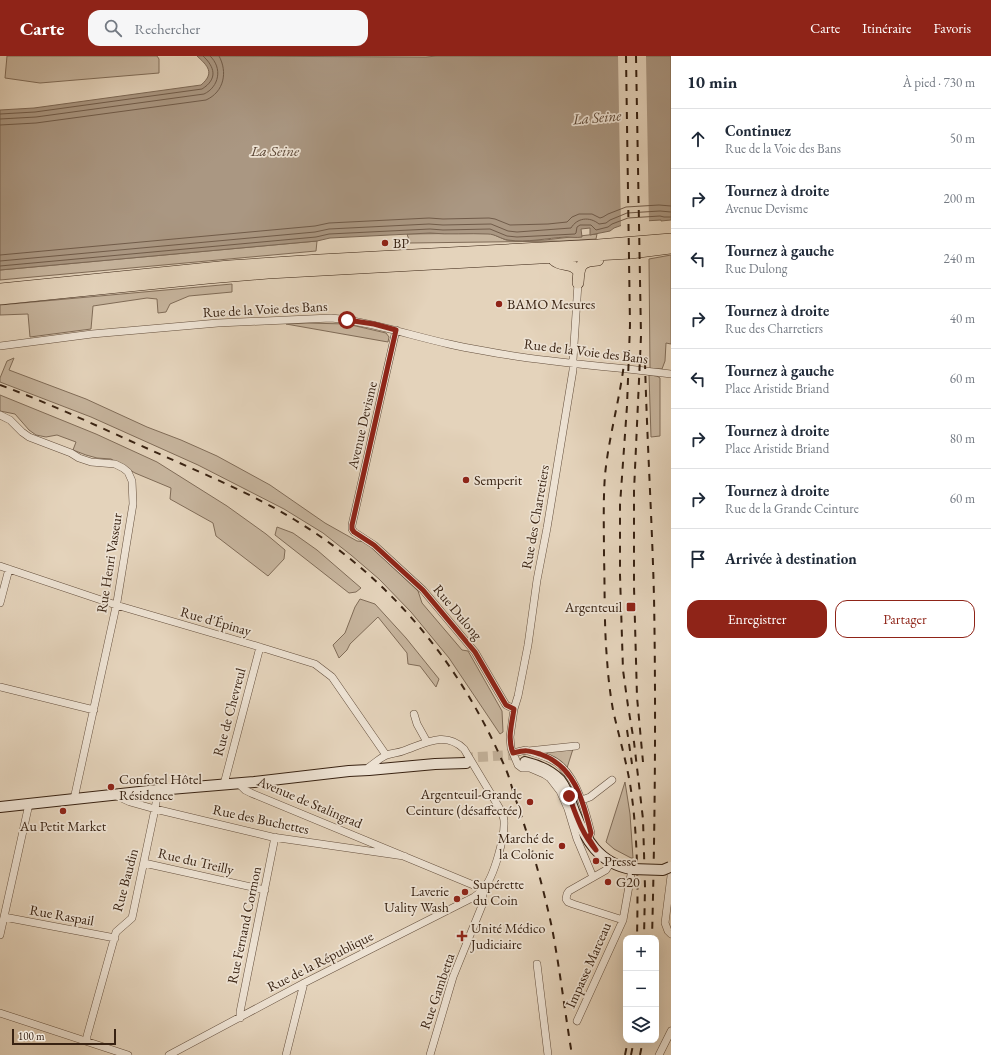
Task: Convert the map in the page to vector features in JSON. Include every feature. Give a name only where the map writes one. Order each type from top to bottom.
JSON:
[{"type":"main road","points":[[0,289],[229,266],[598,245],[671,239]]},
{"type":"main road","points":[[0,299],[268,273],[631,253],[671,248]]},
{"type":"main road","points":[[578,283],[579,272],[583,263],[588,261],[621,259],[631,253]]},
{"type":"main road","points":[[550,257],[557,263],[568,264],[576,268],[579,272]]},
{"type":"main road","points":[[526,757],[548,766],[564,780],[574,799],[588,837],[596,850]]},
{"type":"main road","points":[[526,757],[554,774],[560,780],[567,791],[588,841],[596,850],[611,862],[621,867],[632,869],[663,870],[671,867]]},
{"type":"main road","points":[[238,783],[465,760],[369,767],[349,771]]},
{"type":"main road","name":"Avenue de Stalingrad","points":[[0,807],[238,783]]},
{"type":"street","name":"Rue des Charretiers","points":[[513,753],[510,737],[514,709],[518,696],[527,647],[573,370],[578,283]]},
{"type":"street","name":"Rue de la Voie des Bans","points":[[0,346],[92,334],[218,323],[331,318],[374,324],[449,344],[486,352],[573,364],[671,374]]},
{"type":"street","name":"Avenue Devisme","points":[[352,525],[396,330]]},
{"type":"street","name":"Rue Henri Vasseur","points":[[0,415],[14,423],[29,437],[91,462],[115,464],[128,472],[132,481],[132,504],[116,605],[74,799]]},
{"type":"street","name":"Rue Dulong","points":[[352,525],[354,532],[374,545],[423,590],[475,652],[506,705],[514,709]]},
{"type":"street","name":"Rue d'Épinay","points":[[0,566],[116,605],[315,664],[332,677],[386,755]]},
{"type":"street","points":[[0,603],[9,569]]},
{"type":"street","name":"Rue de Chevreul","points":[[224,784],[260,647]]},
{"type":"street","points":[[0,687],[94,710]]},
{"type":"street","points":[[414,714],[417,724],[427,742]]},
{"type":"street","points":[[369,767],[386,755],[402,752],[435,740],[449,740],[460,745],[500,809],[504,819],[498,859],[492,875],[484,889]]},
{"type":"street","points":[[526,757],[576,746]]},
{"type":"street","points":[[526,757],[526,750],[513,753],[516,762],[520,767],[538,771],[550,778],[560,790],[565,800],[577,839],[593,877]]},
{"type":"street","points":[[526,757],[545,756],[563,767],[582,800],[591,833],[588,837]]},
{"type":"street","points":[[582,800],[612,780]]},
{"type":"street","name":"Avenue de Stalingrad","points":[[238,783],[252,793],[484,889]]},
{"type":"street","name":"Rue Baudin","points":[[87,1041],[87,1036],[116,932],[132,918],[156,809],[158,790]]},
{"type":"street","name":"Rue des Buchettes","points":[[115,795],[130,802],[156,809],[276,837],[404,856]]},
{"type":"street","points":[[0,935],[29,804]]},
{"type":"street","name":"Rue Fernand Cormon","points":[[240,1018],[276,837]]},
{"type":"street","points":[[611,862],[606,870],[570,891],[567,894],[566,899],[568,902],[573,904],[623,920]]},
{"type":"street","name":"Rue du Treilly","points":[[144,863],[265,890]]},
{"type":"street","points":[[671,867],[665,923],[671,934]]},
{"type":"street","name":"Impasse Marceau","points":[[577,1021],[623,920],[632,869]]},
{"type":"street","name":"Rue de la République","points":[[169,1055],[474,897],[484,889]]},
{"type":"street","name":"Rue Gambetta","points":[[430,1055],[453,977],[482,908],[484,889]]},
{"type":"street","name":"Rue Raspail","points":[[4,918],[115,938]]},
{"type":"street","points":[[537,964],[548,1055]]},
{"type":"street","points":[[286,1055],[304,984]]},
{"type":"street","points":[[0,1014],[128,1055]]},
{"type":"street","points":[[659,1055],[671,1031]]},
{"type":"shaded area","points":[[7,56],[157,56],[159,59],[159,73],[40,83],[5,78]]},
{"type":"shaded area","points":[[490,233],[506,240],[517,241],[545,240],[597,234],[596,239],[564,241],[410,243],[407,234]]},
{"type":"shaded area","points":[[317,241],[316,251],[0,280],[0,270]]},
{"type":"shaded area","points":[[671,255],[671,344],[666,343],[665,361],[662,369],[650,369],[649,259]]},
{"type":"shaded area","points":[[232,284],[232,292],[189,296],[170,304],[166,312],[158,313],[157,299],[147,298],[93,306],[91,329],[30,337],[28,314],[0,315],[0,305]]},
{"type":"shaded area","points":[[286,324],[347,324],[386,333],[389,337],[388,342]]},
{"type":"shaded area","points":[[14,358],[9,370],[86,399],[147,427],[217,456],[270,485],[325,523],[357,541],[366,542],[418,591],[422,603],[462,650],[468,651],[502,711],[503,732],[500,734],[449,658],[411,612],[379,579],[323,533],[284,509],[198,465],[91,417],[0,382],[0,378],[7,361]]},
{"type":"shaded area","points":[[649,375],[660,378],[660,436],[651,437]]},
{"type":"shaded area","points":[[0,395],[96,434],[157,462],[227,506],[266,534],[285,550],[284,559],[268,576],[216,536],[213,523],[170,499],[171,488],[135,473],[111,459],[97,458],[73,450],[76,442],[57,435],[46,437],[36,435],[29,430],[15,414],[0,411]]},
{"type":"shaded area","points":[[277,527],[293,533],[317,550],[361,588],[356,592],[349,593],[275,535]]},
{"type":"shaded area","points":[[360,599],[375,604],[406,638],[439,679],[436,687],[420,666],[408,664],[407,653],[378,617],[350,644],[347,650],[339,658],[333,645],[345,633],[355,607]]},
{"type":"shaded area","points":[[573,749],[567,768],[546,753],[547,751]]},
{"type":"shaded area","points":[[625,782],[630,814],[633,858],[614,849],[606,842]]},
{"type":"water","name":"La Seine","points":[[197,56],[671,56],[671,220],[628,222],[610,231],[590,235],[590,228],[581,229],[582,237],[566,237],[530,241],[515,241],[491,234],[430,233],[330,238],[317,241],[0,270],[0,110],[34,108],[201,85],[208,77],[209,73],[207,66]]},
{"type":"pier","points":[[618,56],[646,56],[649,223],[630,224],[621,227]]},
{"type":"tunnel","points":[[463,758],[510,755],[525,758]]},
{"type":"railway","points":[[626,56],[630,325],[627,406],[620,505],[620,575],[623,670],[634,742],[643,819],[645,887],[644,935]]},
{"type":"railway","points":[[636,56],[641,336],[634,491],[634,587],[637,697],[643,762]]},
{"type":"railway","points":[[625,355],[605,475],[605,621],[607,665],[611,697],[631,790],[635,827],[637,864],[637,935]]},
{"type":"railway","points":[[645,362],[655,640],[655,768],[652,935]]},
{"type":"railway","points":[[0,385],[58,408],[207,475],[278,510],[330,543],[363,570],[393,598],[421,629],[446,662],[469,697],[489,733],[508,776],[532,849],[552,928],[572,1055]]},
{"type":"railway","points":[[627,730],[632,764]]},
{"type":"railway","points":[[625,1055],[627,1043]]},
{"type":"railway","points":[[631,1055],[633,1043]]},
{"type":"railway","points":[[640,1055],[642,1043]]},
{"type":"place","name":"BP","points":[[385,243]]},
{"type":"place","name":"BAMO Mesures","points":[[499,304]]},
{"type":"place","name":"Semperit","points":[[466,480]]},
{"type":"place","name":"Argenteuil","points":[[631,607]]},
{"type":"place","name":"Confotel Hôtel Résidence","points":[[111,787]]},
{"type":"place","name":"Argenteuil-Grande Ceinture (désaffectée)","points":[[530,802]]},
{"type":"place","name":"Au Petit Market","points":[[63,811]]},
{"type":"place","name":"Marché de la Colonie","points":[[562,846]]},
{"type":"place","name":"Presse","points":[[596,861]]},
{"type":"place","name":"G20","points":[[608,882]]},
{"type":"place","name":"Supérette du Coin","points":[[465,892]]},
{"type":"place","name":"Laverie Uality Wash","points":[[457,899]]},
{"type":"place","name":"Unité Médico Judiciaire","points":[[462,936]]},
{"type":"route","points":[[347,320],[374,324],[396,330],[352,529],[354,532],[374,545],[423,590],[475,652],[506,705],[514,709],[510,730],[511,748],[513,753],[526,750],[545,756],[563,767],[581,797],[591,833],[588,837],[596,850],[584,834],[569,796]]}]
